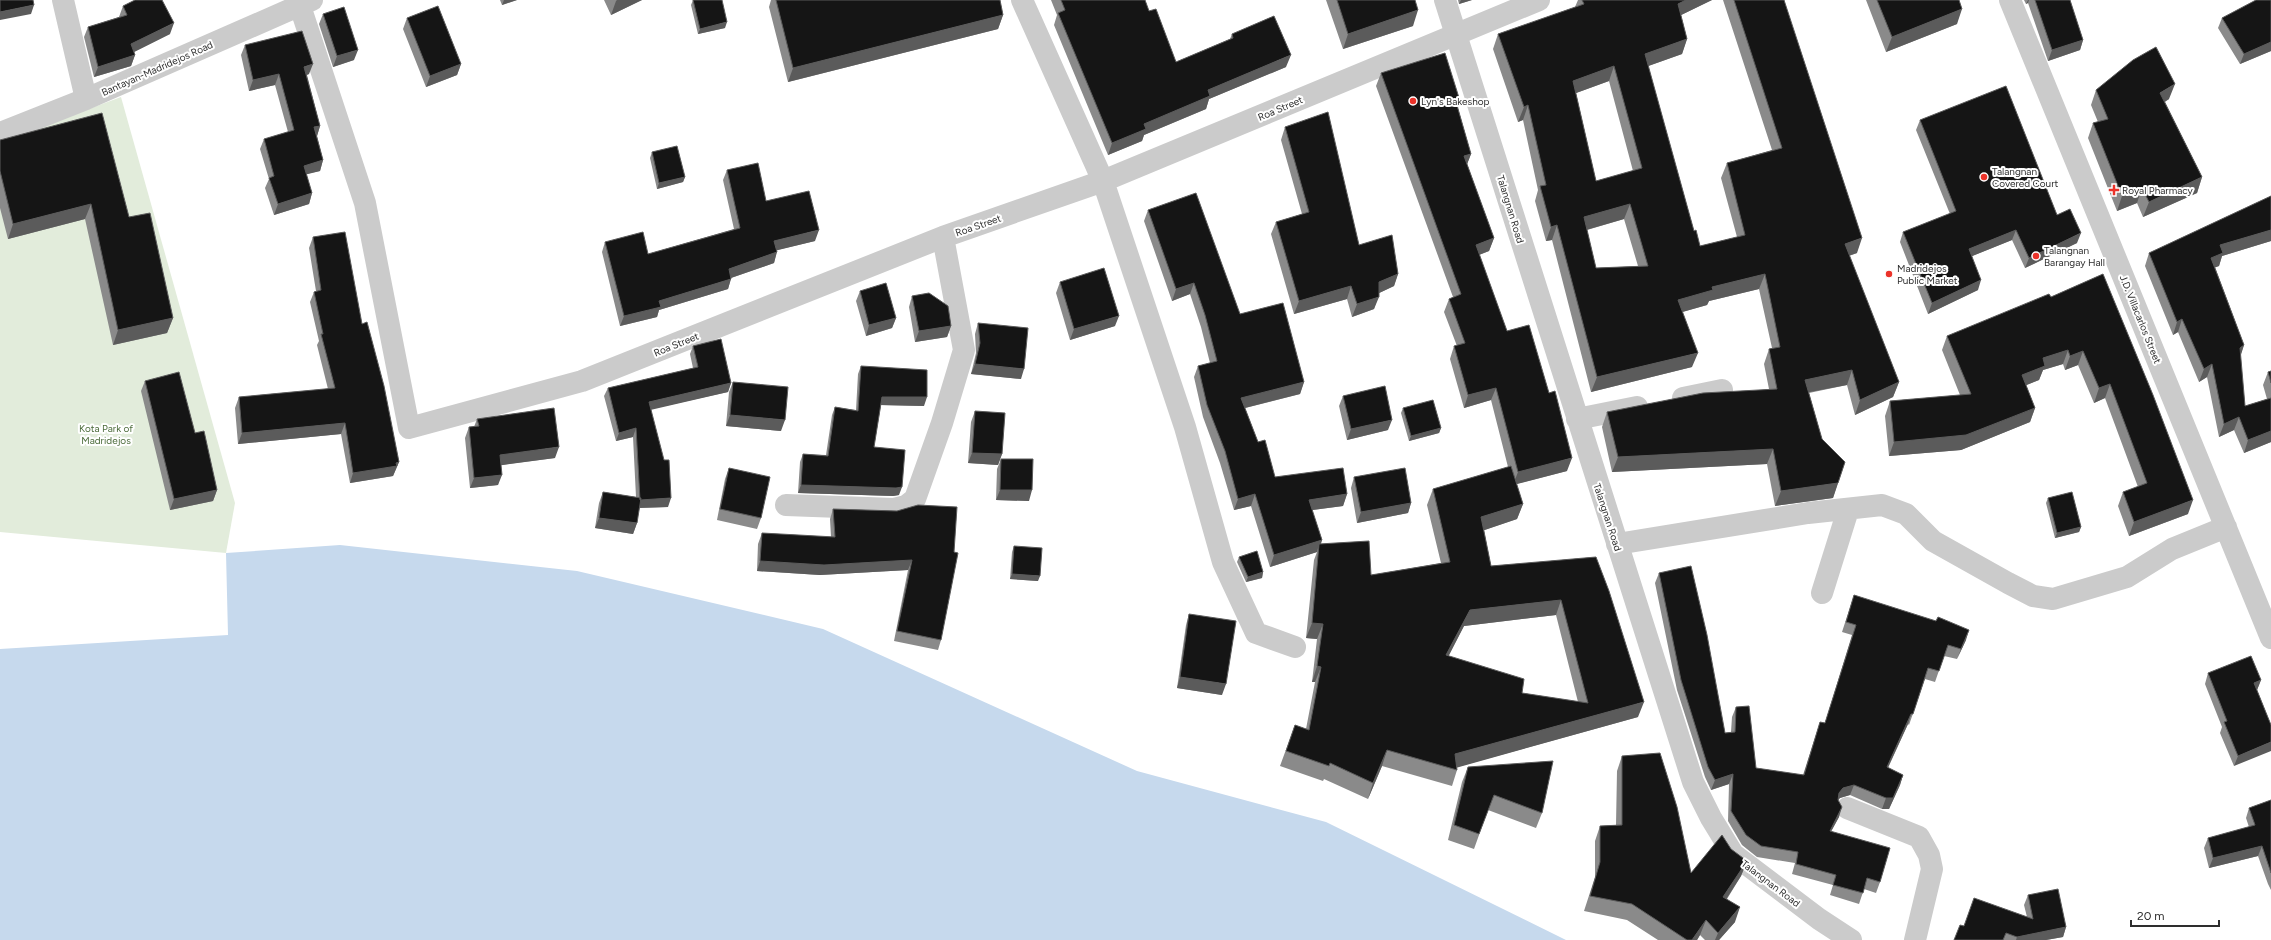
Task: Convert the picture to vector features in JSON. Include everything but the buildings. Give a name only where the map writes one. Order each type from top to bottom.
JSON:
[{"type":"street","points":[[63,0],[86,99]]},
{"type":"street","points":[[1022,0],[1103,181],[1185,427],[1223,562],[1256,632],[1295,647]]},
{"type":"street","name":"Talangnan Road","points":[[1445,0],[1693,782],[1711,818],[1732,854],[1819,919],[1851,940]]},
{"type":"street","name":"Roa Street","points":[[306,3],[365,203],[409,428],[582,381],[943,237],[1103,181],[1539,0]]},
{"type":"street","name":"J.D. Villacarlos Street","points":[[2010,0],[2226,527],[2263,596],[2271,638]]},
{"type":"street","name":"Bantayan-Madridejos Road","points":[[0,133],[86,99],[306,3]]},
{"type":"street","points":[[786,504],[894,509],[906,506],[915,499],[942,423],[964,350],[943,237]]},
{"type":"street","points":[[1577,419],[1722,390]]},
{"type":"street","points":[[1617,544],[1808,513],[1848,510],[1882,505],[1906,514],[1933,541],[2033,596],[2053,599],[2127,578],[2172,549],[2226,527]]},
{"type":"street","points":[[1822,592],[1848,510]]},
{"type":"street","points":[[1847,808],[1919,837],[1929,855],[1932,869],[1915,940]]},
{"type":"green space","name":"Kota Park of Madridejos","points":[[121,97],[235,503],[226,553],[0,532],[0,142]]},
{"type":"water","points":[[340,545],[577,571],[823,629],[1137,771],[1326,822],[1566,940],[0,940],[0,649],[228,635],[226,553]]},
{"type":"place","name":"Lyn's Bakeshop","points":[[1413,101]]},
{"type":"place","name":"Talangnan Covered Court","points":[[1984,177]]},
{"type":"place","name":"Royal Pharmacy","points":[[2114,190]]},
{"type":"place","name":"Talangnan Barangay Hall","points":[[2036,256]]},
{"type":"place","name":"Madridejos Public Market","points":[[1889,274]]}]
